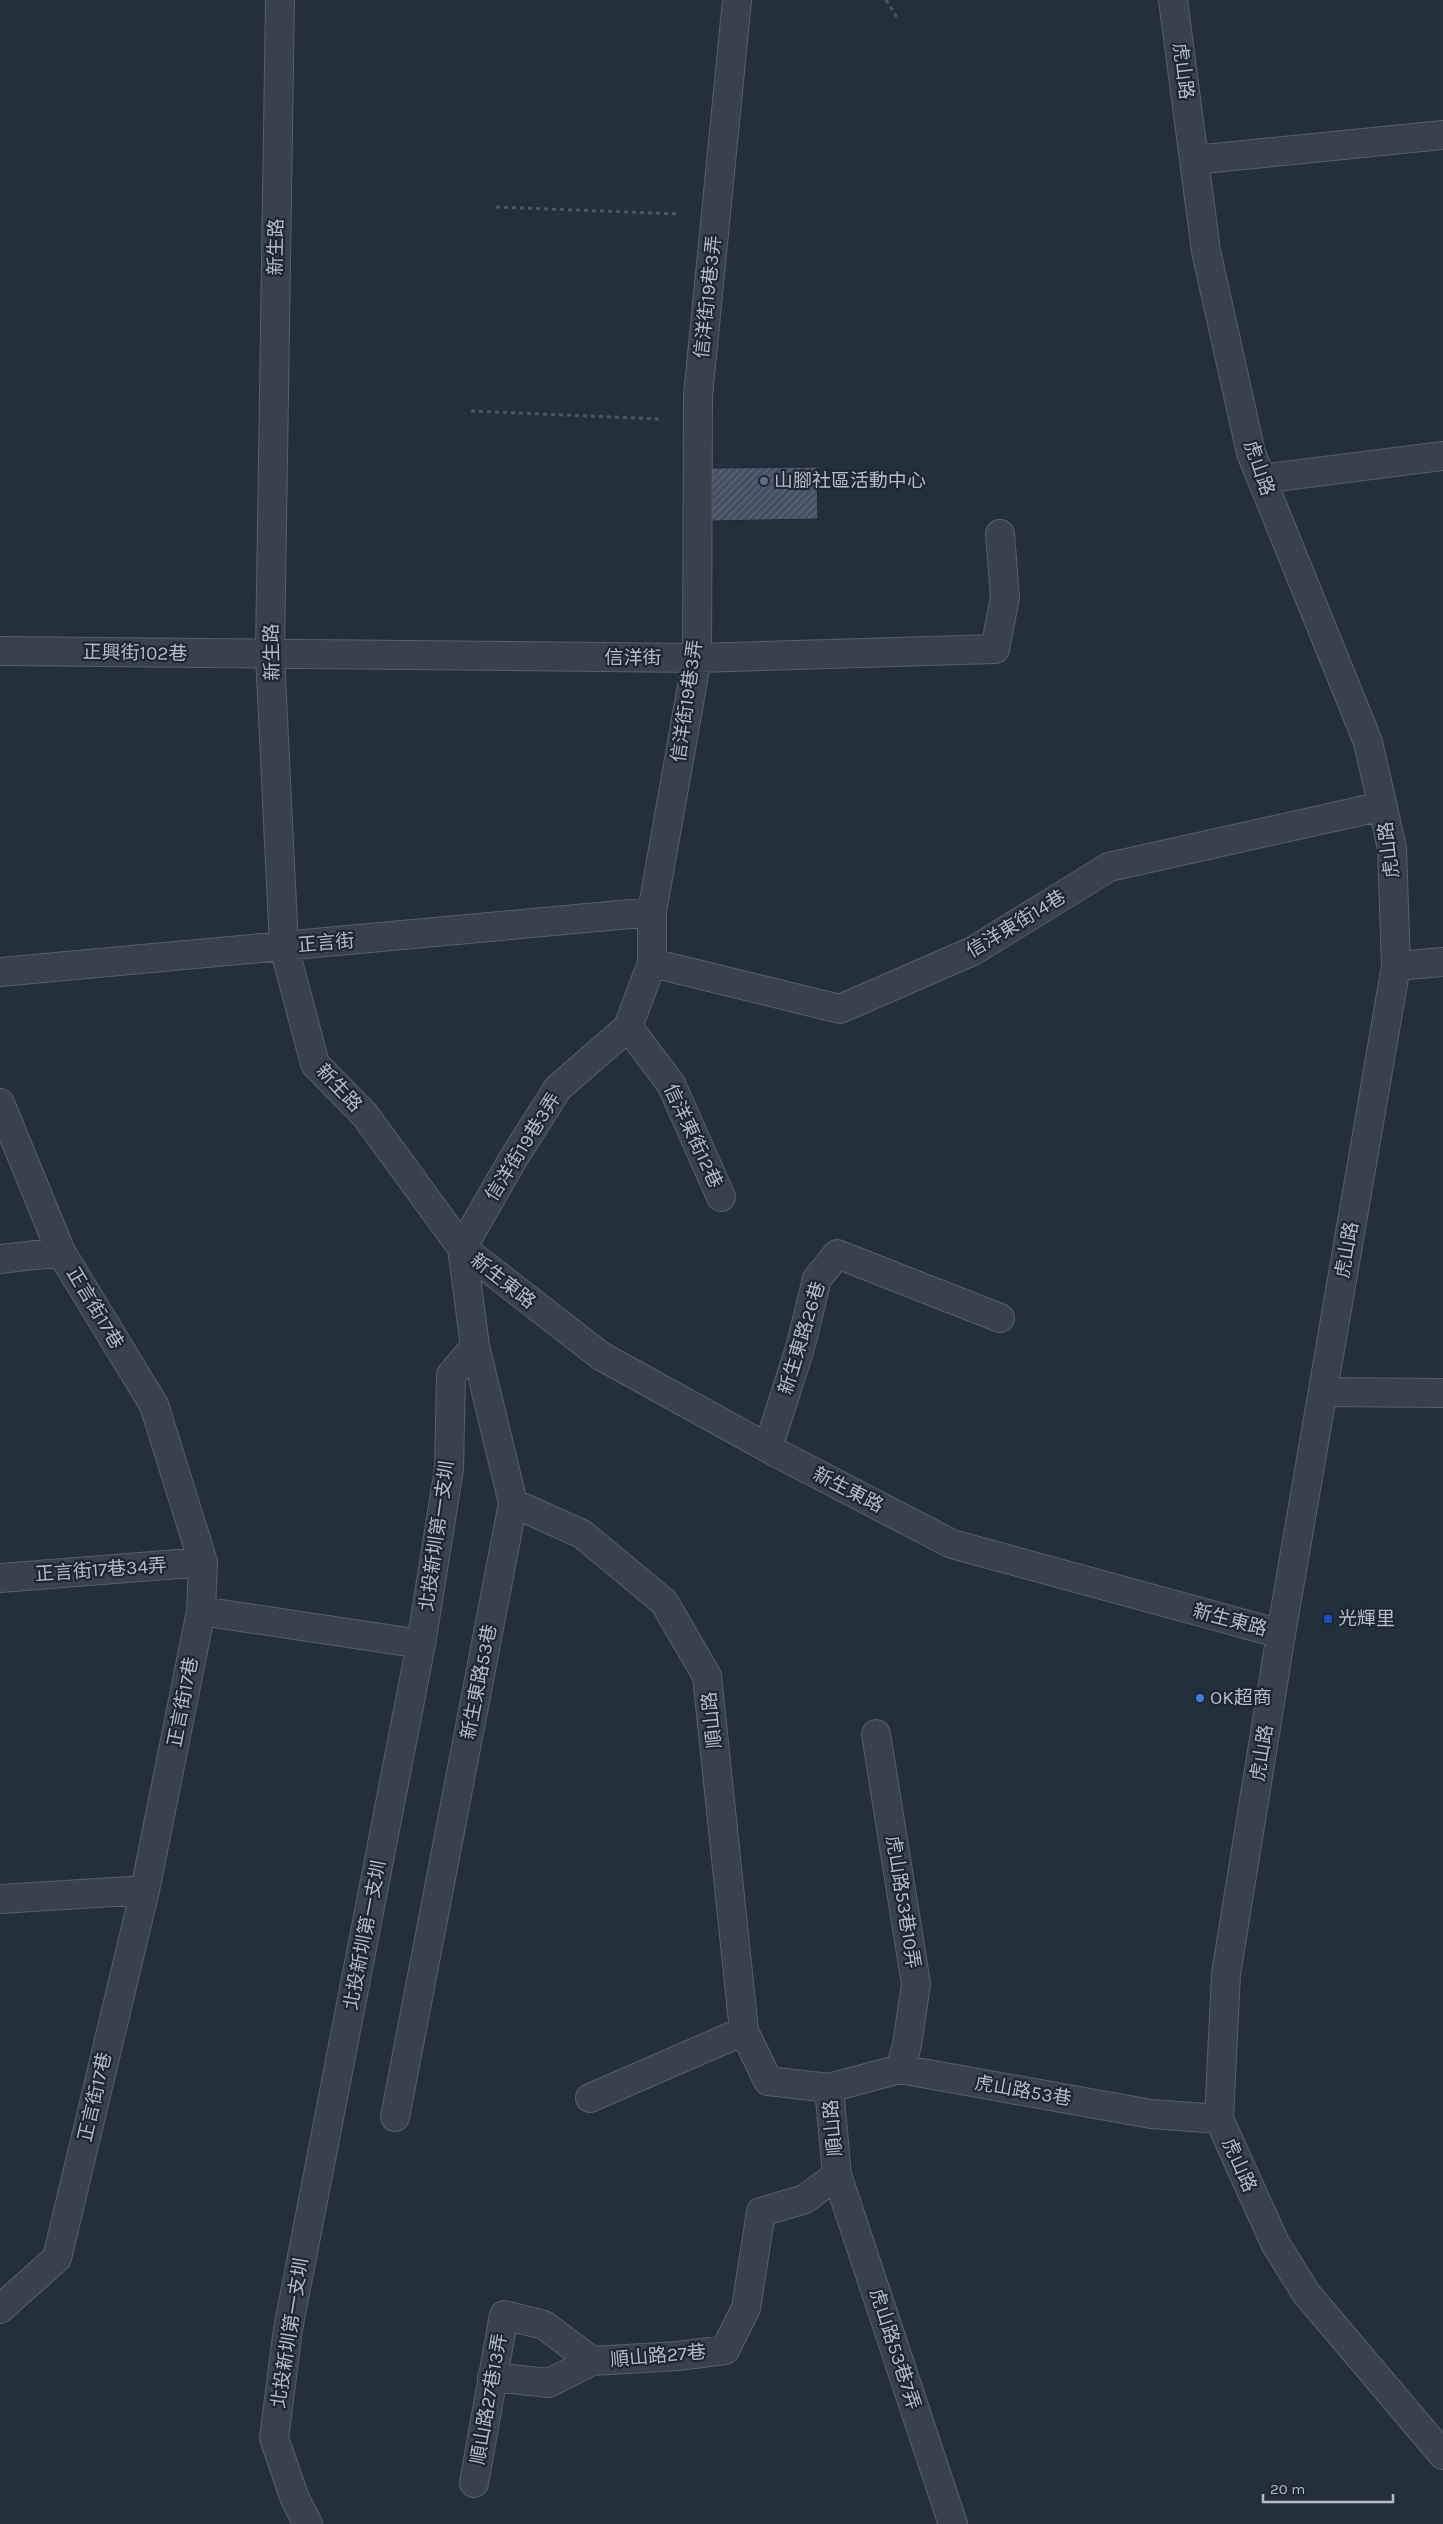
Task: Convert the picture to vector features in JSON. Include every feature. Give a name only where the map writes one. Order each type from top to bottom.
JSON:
[{"type":"street","name":"新生路","points":[[280,0],[270,655],[284,947],[315,1064],[365,1115],[462,1248]]},
{"type":"street","name":"信洋街19巷3弄","points":[[462,1248],[513,1159],[558,1088],[628,1027],[652,962],[652,912],[697,658],[698,396],[737,0]]},
{"type":"street","name":"虎山路","points":[[1173,0],[1206,251],[1251,453],[1368,742],[1392,848],[1396,966],[1226,1974],[1219,2119],[1275,2243],[1306,2293],[1443,2455]]},
{"type":"street","points":[[1194,160],[1443,135]]},
{"type":"street","points":[[1262,479],[1443,456]]},
{"type":"street","name":"信洋街","points":[[270,655],[697,658],[995,649],[1005,596],[1000,534]]},
{"type":"street","name":"正興街102巷","points":[[0,651],[270,655]]},
{"type":"street","name":"信洋東街14巷","points":[[652,962],[840,1009],[973,952],[1109,867],[1383,806]]},
{"type":"street","name":"正言街","points":[[0,972],[652,912]]},
{"type":"street","points":[[1396,966],[1443,962]]},
{"type":"street","name":"信洋東街12巷","points":[[628,1027],[671,1084],[721,1197]]},
{"type":"street","name":"正言街17巷","points":[[0,1103],[61,1252],[154,1406],[203,1562],[201,1611],[144,1890],[57,2258],[0,2309]]},
{"type":"street","name":"新生東路53巷","points":[[395,2117],[513,1503],[475,1346],[462,1248]]},
{"type":"street","name":"新生東路","points":[[462,1248],[600,1356],[768,1448],[952,1544],[1282,1634]]},
{"type":"street","points":[[0,1259],[61,1252]]},
{"type":"street","name":"新生東路26巷","points":[[768,1448],[800,1348],[817,1279],[837,1254],[1000,1318]]},
{"type":"street","name":"北投新圳第一支圳","points":[[308,2524],[295,2499],[274,2438],[288,2329],[421,1644],[449,1469],[452,1375],[475,1346]]},
{"type":"street","points":[[1323,1392],[1443,1393]]},
{"type":"street","name":"順山路","points":[[513,1503],[582,1534],[664,1602],[707,1676],[744,2030],[768,2081],[829,2088],[837,2174],[805,2198],[761,2212],[746,2308],[725,2350]]},
{"type":"street","name":"正言街17巷34弄","points":[[0,1578],[203,1562]]},
{"type":"street","points":[[201,1611],[421,1644]]},
{"type":"street","name":"虎山路53巷10弄","points":[[876,1734],[916,1984],[907,2045],[900,2070]]},
{"type":"street","points":[[0,1899],[144,1890]]},
{"type":"street","points":[[590,2098],[744,2030]]},
{"type":"street","name":"虎山路53巷","points":[[829,2088],[900,2070],[1151,2114],[1219,2119]]},
{"type":"street","name":"虎山路53巷7弄","points":[[837,2174],[953,2524]]},
{"type":"street","name":"順山路27巷","points":[[504,2315],[544,2325],[592,2361]]},
{"type":"street","name":"順山路27巷13弄","points":[[474,2483],[504,2315]]},
{"type":"street","name":"順山路27巷","points":[[492,2377],[548,2383],[592,2361],[678,2356],[725,2350]]},
{"type":"path","points":[[886,0],[898,20]]},
{"type":"path","points":[[496,207],[716,216]]},
{"type":"path","points":[[471,411],[698,421]]},
{"type":"building","name":"山腳社區活動中心","points":[[817,467],[818,519],[711,521],[710,468]]},
{"type":"place","name":"山腳社區活動中心","points":[[764,481]]},
{"type":"place","name":"光輝里","points":[[1328,1619]]},
{"type":"place","name":"OK超商","points":[[1200,1698]]}]
